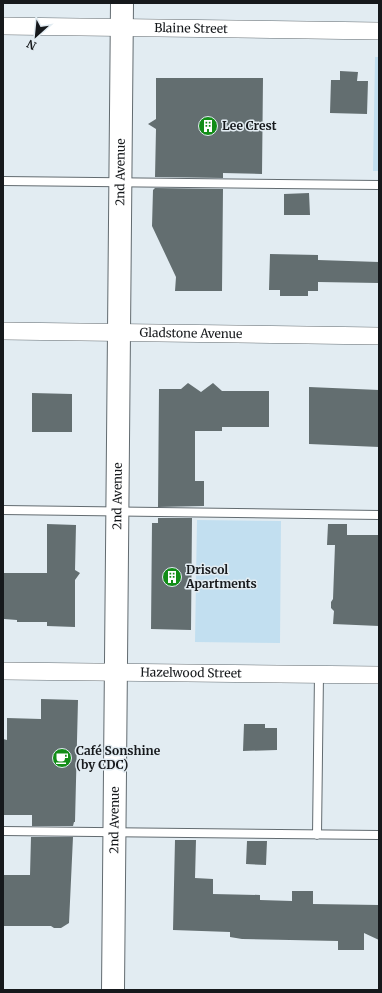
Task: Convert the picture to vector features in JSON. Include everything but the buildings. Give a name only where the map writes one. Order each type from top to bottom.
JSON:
[{"type":"street","name":"2nd Avenue","points":[[114,990],[114,832],[122,3]]},
{"type":"street","name":"Blaine Street","points":[[3,26],[379,31]]},
{"type":"street","name":"Gladstone Avenue","points":[[3,331],[379,336]]},
{"type":"street","name":"Hazelwood Street","points":[[3,671],[379,675]]},
{"type":"lane","points":[[3,181],[379,185]]},
{"type":"lane","points":[[3,510],[379,515]]},
{"type":"lane","points":[[317,835],[319,674]]},
{"type":"lane","points":[[3,831],[379,835]]},
{"type":"shaded area","points":[[375,57],[379,57],[379,171],[373,171]]},
{"type":"shaded area","points":[[197,520],[281,521],[280,643],[195,642]]},
{"type":"place","name":"Lee Crest","points":[[208,126]]},
{"type":"place","name":"Driscol Apartments","points":[[172,577]]},
{"type":"place","name":"Café Sonshine (by CDC)","points":[[62,758]]}]
